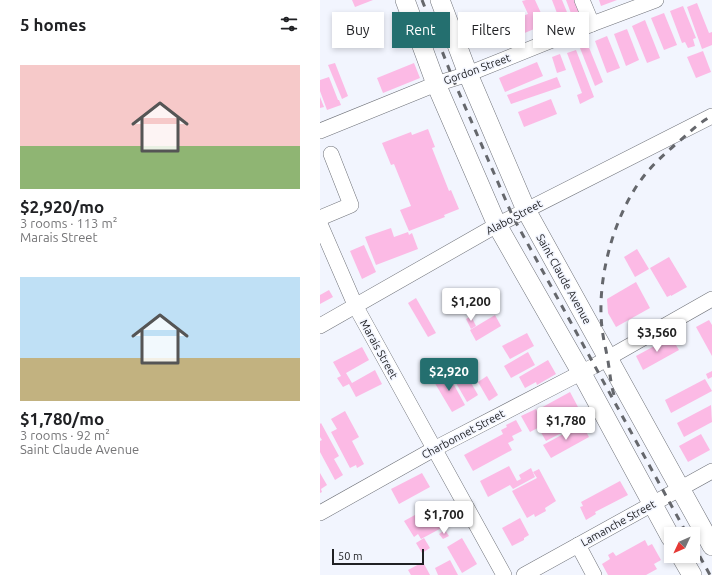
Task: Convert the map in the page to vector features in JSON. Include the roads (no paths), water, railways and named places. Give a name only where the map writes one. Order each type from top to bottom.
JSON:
[{"type":"main road","points":[[405,0],[436,84],[497,225],[581,372],[665,527]]},
{"type":"main road","name":"Saint Claude Avenue","points":[[440,0],[468,74],[526,210],[712,546]]},
{"type":"main road","points":[[685,563],[692,575]]},
{"type":"street","points":[[582,0],[592,24]]},
{"type":"street","name":"Gordon Street","points":[[320,131],[436,84],[468,74],[656,0]]},
{"type":"street","name":"Alabo Street","points":[[320,326],[356,307],[497,225],[712,116]]},
{"type":"street","points":[[320,218],[351,205],[331,154]]},
{"type":"street","name":"Marais Street","points":[[320,224],[356,307],[504,575]]},
{"type":"street","name":"Charbonnet Street","points":[[320,513],[434,449],[608,358],[712,299]]},
{"type":"street","name":"Lamanche Street","points":[[524,575],[712,471]]},
{"type":"street","points":[[578,545],[594,575]]},
{"type":"railway","points":[[422,0],[453,79],[513,217],[683,527]]},
{"type":"railway","points":[[614,395],[603,338],[601,316],[603,277],[607,256],[613,237],[628,200],[638,184],[661,158],[693,129],[712,116]]},
{"type":"railway","points":[[700,557],[710,575]]}]
